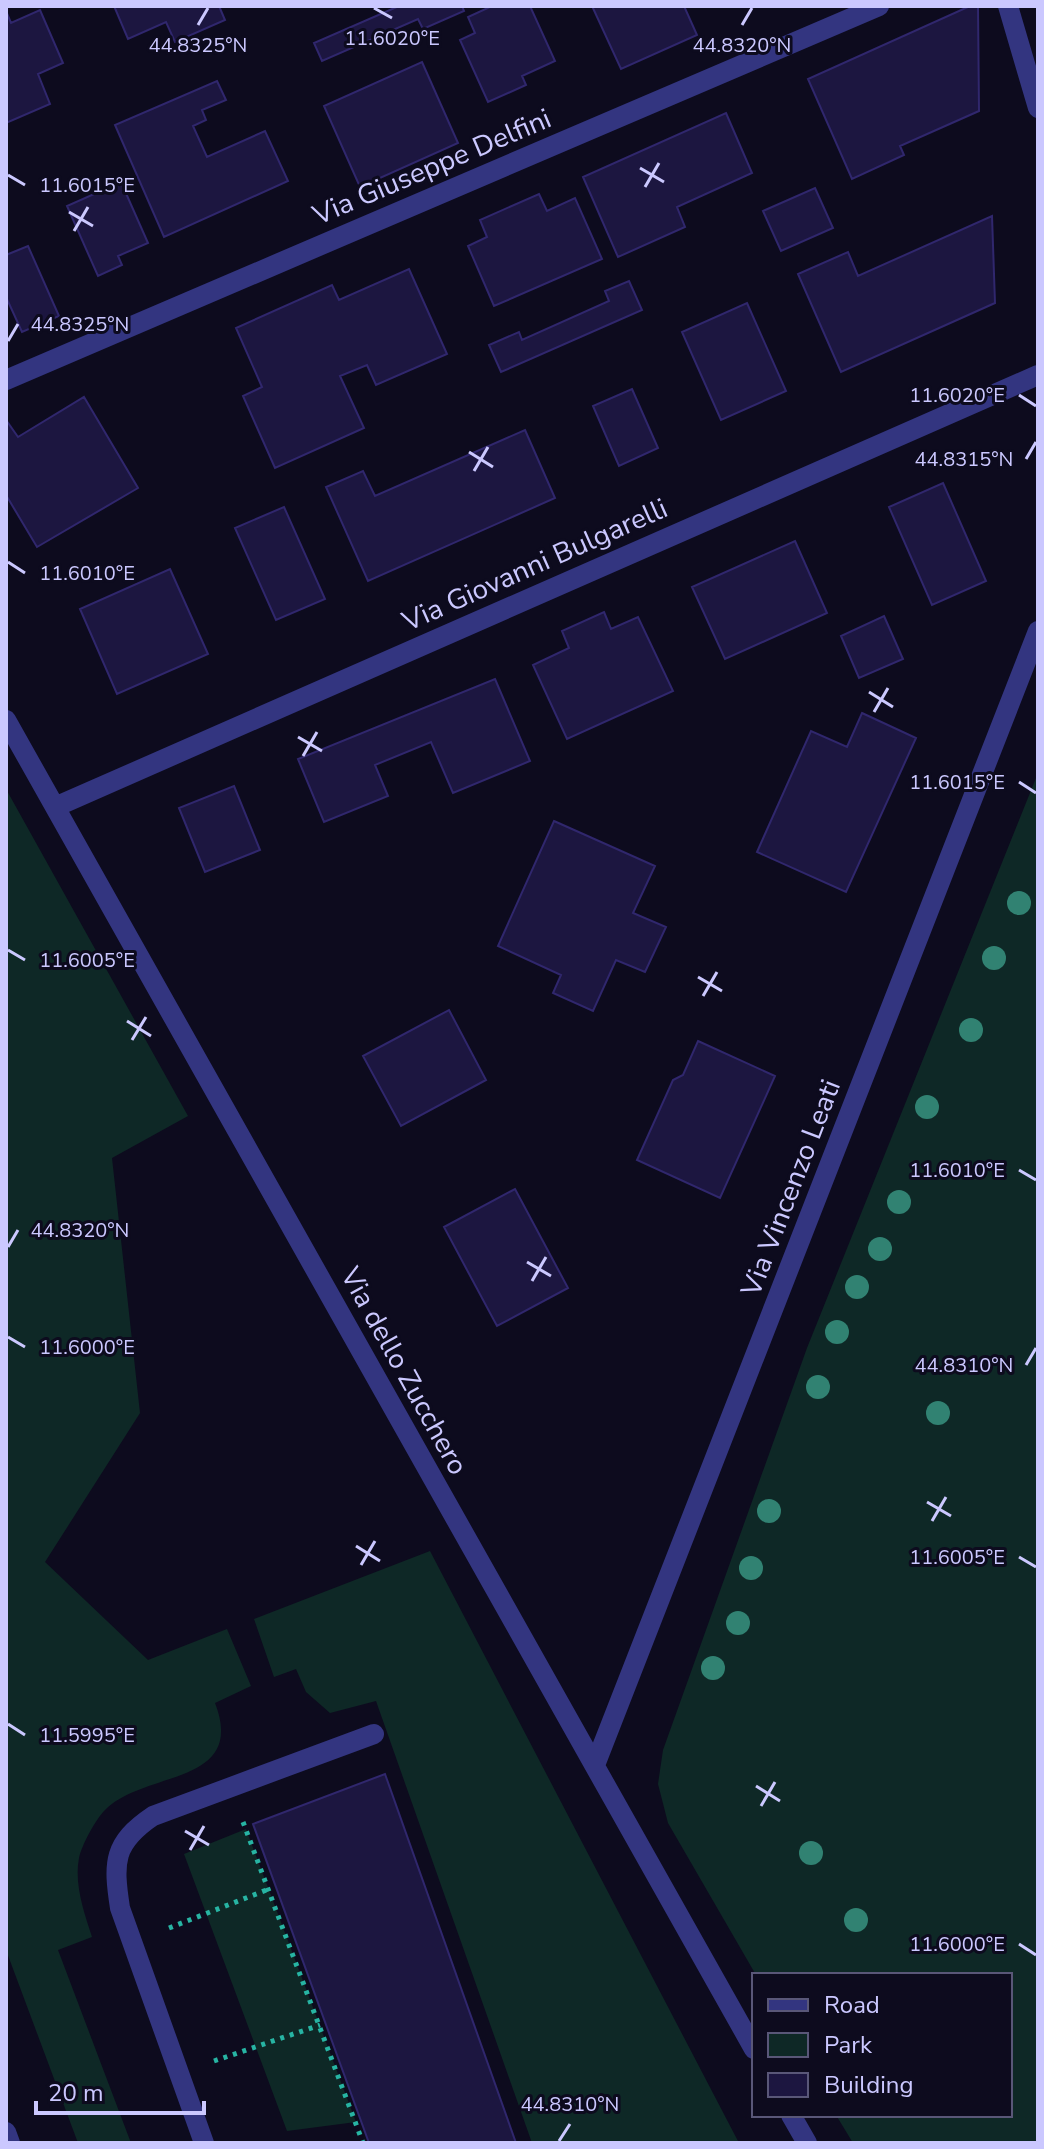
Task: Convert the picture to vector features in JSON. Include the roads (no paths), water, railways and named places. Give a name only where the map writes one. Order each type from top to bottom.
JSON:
[{"type":"street","name":"Via Giuseppe Delfini","points":[[6,380],[879,6]]},
{"type":"street","points":[[1008,6],[1038,108]]},
{"type":"street","name":"Via Giovanni Bulgarelli","points":[[55,807],[1038,375]]},
{"type":"street","name":"Via Vincenzo Leati","points":[[595,1765],[1038,631]]},
{"type":"street","name":"Via dello Zucchero","points":[[6,720],[752,2045]]},
{"type":"street","points":[[204,2143],[120,1908],[115,1874],[119,1848],[134,1829],[153,1816],[374,1734]]},
{"type":"street","points":[[792,2117],[807,2143]]},
{"type":"street","points":[[6,2132],[10,2143]]}]
